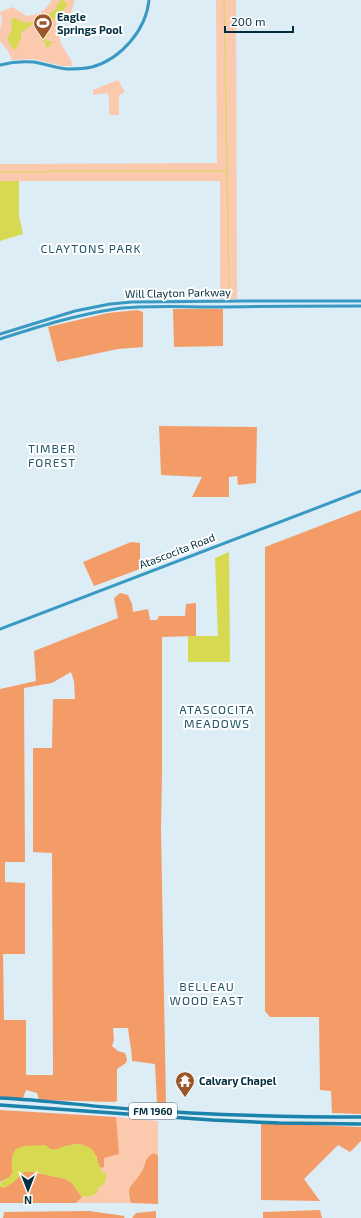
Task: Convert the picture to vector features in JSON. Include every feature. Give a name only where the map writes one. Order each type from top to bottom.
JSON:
[{"type":"main road","points":[[0,65],[27,62],[68,69],[86,68],[98,64],[114,56],[131,40],[143,22],[149,0]]},
{"type":"main road","points":[[299,301],[299,306]]},
{"type":"main road","points":[[347,301],[348,306]]},
{"type":"main road","name":"Will Clayton Parkway","points":[[0,334],[75,311],[132,302],[361,301]]},
{"type":"main road","points":[[190,302],[190,307]]},
{"type":"main road","points":[[102,306],[104,311]]},
{"type":"main road","name":"Will Clayton Parkway","points":[[0,339],[58,321],[104,311],[136,307],[361,306]]},
{"type":"main road","points":[[56,317],[58,321]]},
{"type":"main road","name":"Atascocita Road","points":[[0,629],[361,491]]},
{"type":"main road","name":"FM 1960","points":[[0,1098],[33,1099],[98,1107],[179,1113],[274,1117],[361,1117]]},
{"type":"main road","name":"FM 1960","points":[[0,1105],[212,1120],[279,1123],[361,1124]]},
{"type":"shaded area","points":[[52,0],[75,0],[71,12],[71,19],[58,19],[56,21],[61,43],[71,60],[72,66],[62,66],[33,59],[12,60],[8,51],[0,41],[2,20],[0,12],[12,7],[27,16],[36,14],[44,10]]},
{"type":"shaded area","points":[[61,0],[66,2],[67,6],[55,17],[50,27],[45,28],[38,24],[31,25],[21,32],[21,40],[18,43],[17,49],[13,49],[7,39],[12,30],[11,20],[15,18],[25,23],[39,21],[55,10]]},
{"type":"shaded area","points":[[216,0],[236,0],[237,299],[220,299],[220,181],[0,181],[0,164],[217,163]]},
{"type":"shaded area","name":"Eagle Springs Pool","points":[[48,32],[49,36],[45,37],[46,40],[53,43],[49,43],[50,46],[48,48],[46,47],[46,43],[41,40],[43,38],[42,36]]},
{"type":"shaded area","points":[[118,80],[125,92],[119,95],[119,115],[109,115],[108,93],[93,95],[93,90]]},
{"type":"shaded area","points":[[0,181],[19,181],[19,216],[23,234],[0,241]]},
{"type":"shaded area","points":[[173,309],[223,309],[223,346],[174,347]]},
{"type":"shaded area","points":[[137,310],[143,312],[143,347],[118,349],[57,362],[48,327],[108,313]]},
{"type":"shaded area","points":[[159,426],[257,427],[256,483],[238,485],[237,476],[229,477],[229,497],[192,497],[202,477],[161,475]]},
{"type":"shaded area","points":[[361,510],[361,1114],[332,1113],[331,1091],[320,1090],[319,1017],[270,1017],[265,1011],[265,547]]},
{"type":"shaded area","points":[[131,542],[140,543],[140,569],[94,586],[83,562]]},
{"type":"shaded area","points":[[229,552],[230,662],[188,662],[188,636],[218,636],[215,558]]},
{"type":"shaded area","points":[[120,593],[128,595],[132,604],[133,612],[148,609],[150,620],[157,620],[159,616],[185,616],[186,604],[196,603],[196,636],[162,637],[161,830],[166,1104],[157,1104],[155,1064],[132,1061],[128,1028],[113,1028],[114,1040],[112,1046],[118,1051],[125,1053],[127,1059],[126,1063],[117,1069],[117,1101],[39,1100],[37,1093],[26,1090],[23,1098],[0,1098],[0,689],[36,681],[34,651],[118,618],[114,598]],"holes":[[[71,672],[74,681],[75,699],[53,699],[52,748],[33,748],[33,852],[52,853],[53,1075],[26,1075],[26,1020],[4,1020],[3,954],[25,954],[25,883],[5,882],[5,862],[25,862],[24,688],[52,683]]]},
{"type":"shaded area","points":[[0,1110],[116,1117],[119,1154],[104,1158],[104,1167],[100,1168],[97,1157],[83,1145],[75,1144],[57,1150],[16,1149],[12,1158],[13,1171],[10,1177],[0,1182]]},
{"type":"shaded area","points":[[116,1117],[158,1121],[158,1156],[128,1195],[131,1203],[76,1203],[82,1197],[91,1196],[98,1188],[102,1186],[103,1173],[100,1168]]},
{"type":"shaded area","points":[[261,1123],[361,1127],[361,1141],[350,1152],[338,1145],[304,1179],[320,1201],[261,1200]]},
{"type":"shaded area","points":[[75,1144],[89,1147],[95,1153],[103,1173],[106,1174],[105,1182],[98,1188],[97,1193],[91,1196],[82,1197],[72,1183],[66,1179],[33,1172],[24,1172],[14,1182],[4,1188],[0,1186],[1,1182],[10,1177],[12,1172],[12,1157],[16,1149],[24,1146],[46,1145],[55,1150]]},
{"type":"shaded area","points":[[154,1153],[158,1156],[158,1204],[131,1203],[129,1189],[143,1170],[148,1157]]},
{"type":"shaded area","points":[[24,1172],[33,1172],[66,1179],[72,1183],[82,1197],[76,1203],[0,1203],[0,1186],[4,1188]]},
{"type":"shaded area","points":[[320,1210],[322,1218],[263,1218],[263,1212]]},
{"type":"shaded area","points":[[89,1211],[125,1216],[124,1218],[3,1218],[4,1212]]},
{"type":"shaded area","points":[[156,1211],[156,1218],[132,1218],[136,1213]]},
{"type":"waterway","points":[[224,0],[229,290]]},
{"type":"waterway","points":[[0,172],[227,171]]},
{"type":"place","name":"Eagle Springs Pool","points":[[43,40]]},
{"type":"place","name":"Calvary Chapel","points":[[185,1098]]},
{"type":"district","name":"CLAYTONS PARK","points":[[91,249]]},
{"type":"district","name":"TIMBER FOREST","points":[[52,456]]},
{"type":"district","name":"ATASCOCITA MEADOWS","points":[[217,717]]},
{"type":"district","name":"BELLEAU WOOD EAST","points":[[207,994]]}]
